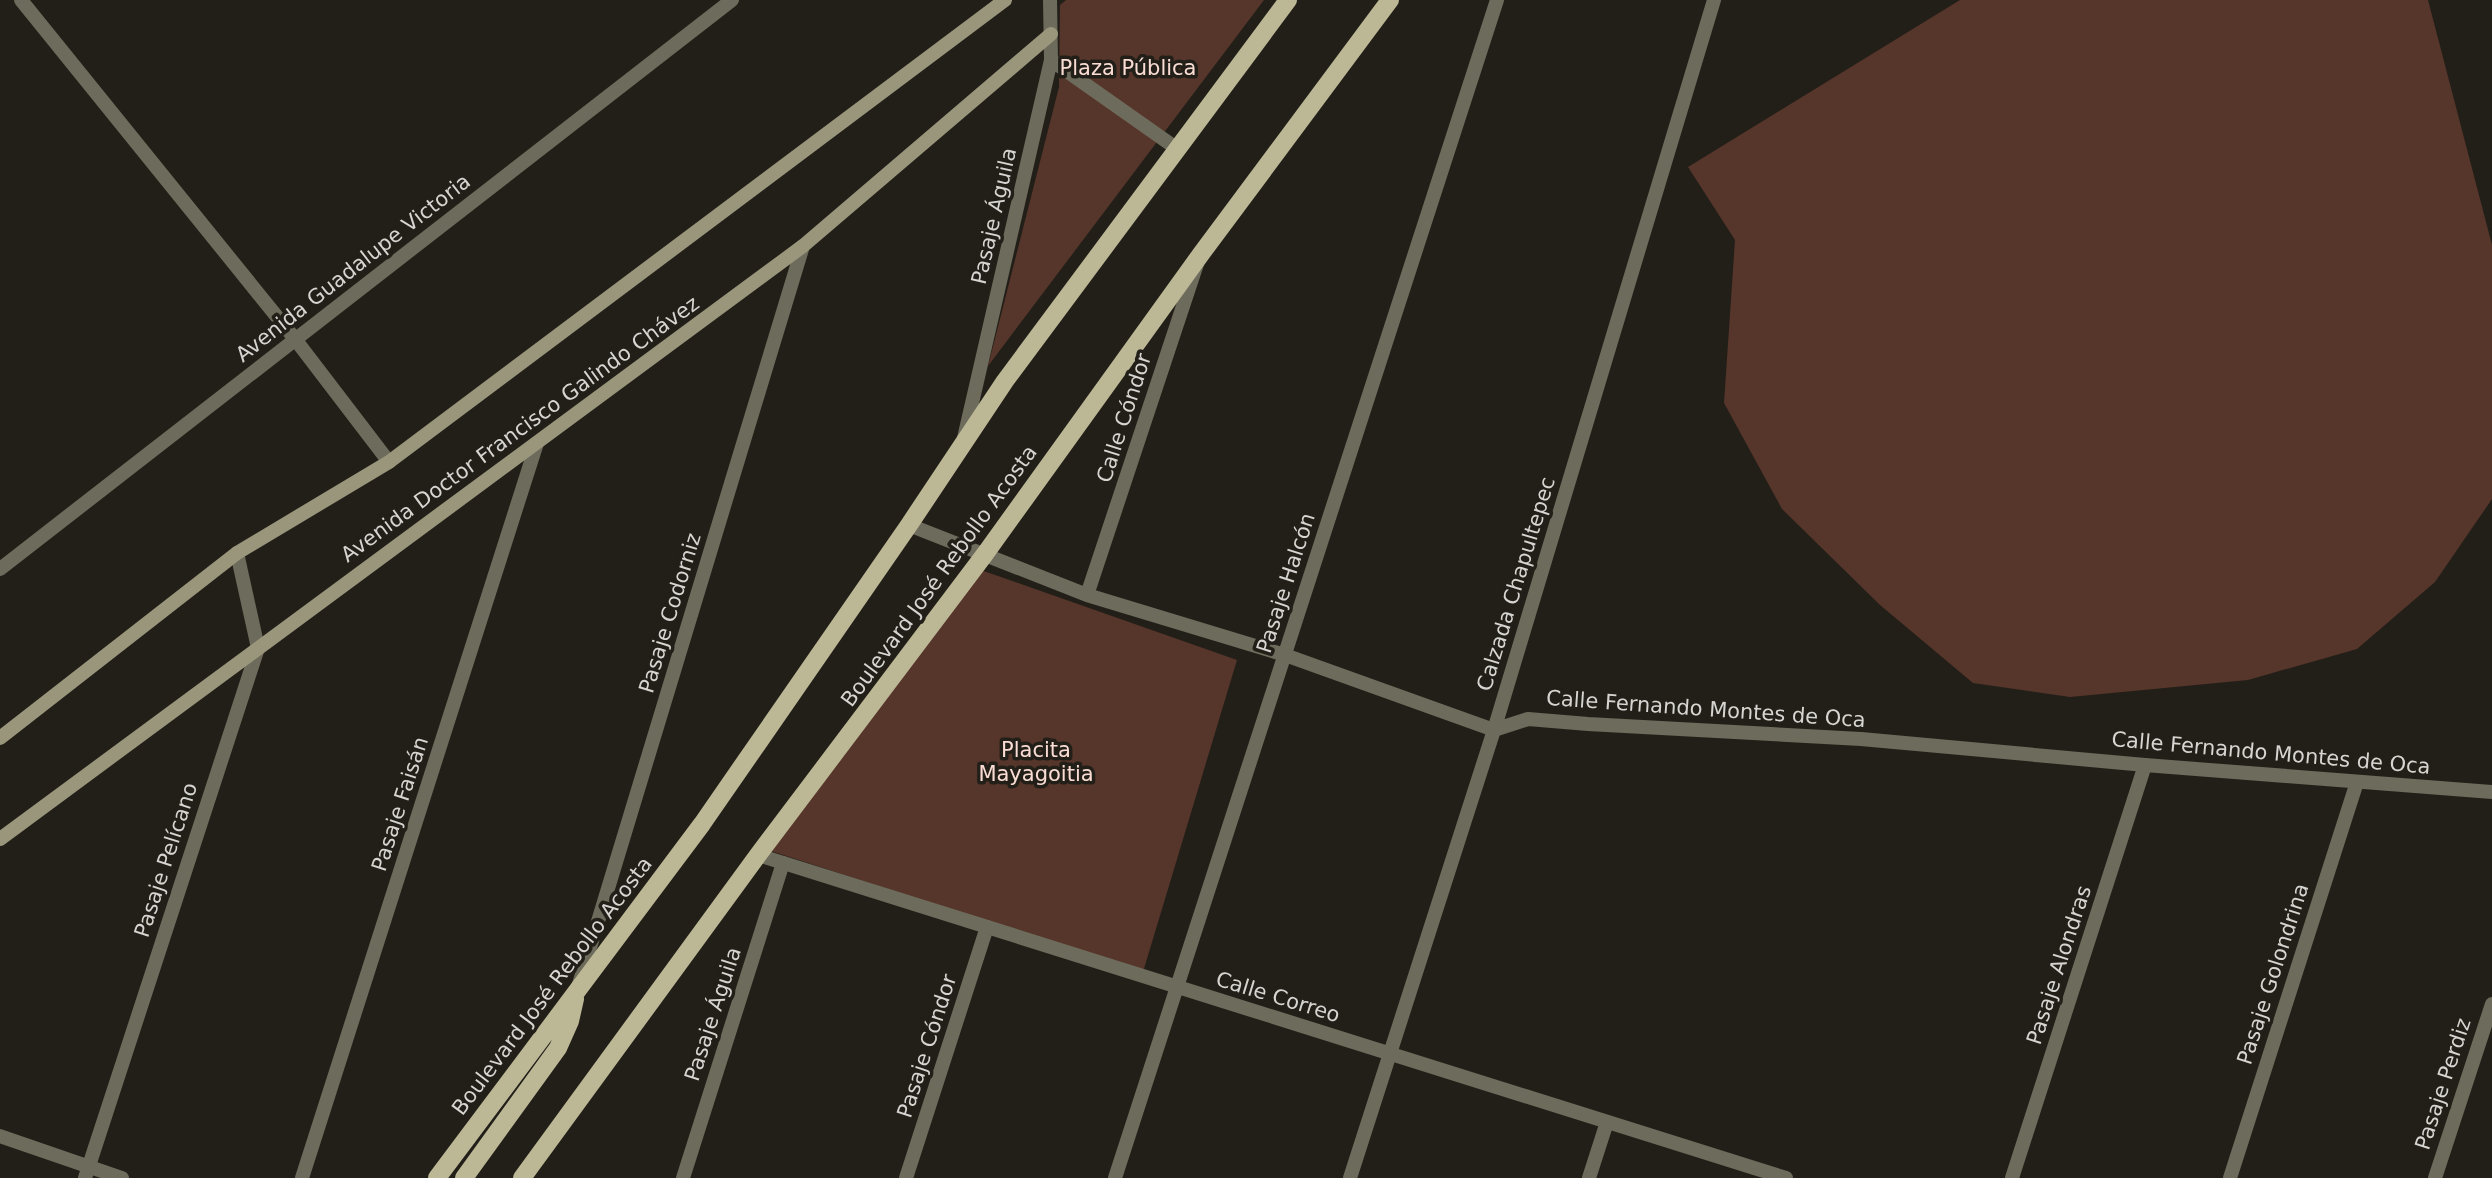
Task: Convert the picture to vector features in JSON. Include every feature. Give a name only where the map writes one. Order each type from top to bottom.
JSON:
[{"type":"main road","name":"Boulevard José Rebollo Acosta","points":[[437,1178],[702,824],[909,525],[964,440],[1176,148],[1288,0]]},
{"type":"main road","name":"Boulevard José Rebollo Acosta","points":[[522,1178],[758,855],[985,554],[1201,254],[1390,0]]},
{"type":"main road","points":[[464,1178],[558,1048],[570,1021],[576,992]]},
{"type":"street","points":[[21,0],[295,339],[389,461]]},
{"type":"street","name":"Avenida Guadalupe Victoria","points":[[0,569],[732,0]]},
{"type":"street","points":[[0,738],[237,553],[389,461],[1005,0]]},
{"type":"street","name":"Pasaje Águila","points":[[964,440],[1051,60],[1050,0]]},
{"type":"street","name":"Pasaje Halcón","points":[[1115,1178],[1497,0]]},
{"type":"street","name":"Calzada Chapultepec","points":[[1350,1178],[1494,730],[1714,0]]},
{"type":"street","name":"Avenida Doctor Francisco Galindo Chávez","points":[[0,839],[803,246],[1051,34]]},
{"type":"street","points":[[1051,60],[1176,148]]},
{"type":"street","name":"Pasaje Codorniz","points":[[576,992],[803,246]]},
{"type":"street","name":"Calle Cóndor","points":[[1087,595],[1201,254]]},
{"type":"street","name":"Pasaje Faisán","points":[[302,1178],[537,443]]},
{"type":"street","points":[[909,525],[1087,595],[1284,655],[1494,730]]},
{"type":"street","points":[[237,553],[258,648]]},
{"type":"street","name":"Pasaje Pelícano","points":[[87,1172],[258,648]]},
{"type":"street","name":"Calle Fernando Montes de Oca","points":[[1494,730],[1528,719],[1861,739],[2145,765],[2492,792]]},
{"type":"street","name":"Pasaje Alondras","points":[[2012,1178],[2145,765]]},
{"type":"street","name":"Pasaje Golondrina","points":[[2230,1178],[2357,782]]},
{"type":"street","name":"Calle Correo","points":[[758,855],[1784,1178]]},
{"type":"street","name":"Pasaje Águila","points":[[683,1178],[783,863]]},
{"type":"street","name":"Pasaje Cóndor","points":[[906,1178],[987,927]]},
{"type":"street","name":"Pasaje Perdiz","points":[[2434,1178],[2492,1004]]},
{"type":"street","points":[[1589,1178],[1607,1122]]},
{"type":"street","points":[[0,1136],[87,1172],[122,1178]]},
{"type":"green space","name":"Plaza Pública","points":[[1066,0],[1264,0],[988,366],[1059,87],[1060,5]]},
{"type":"green space","points":[[1960,0],[2428,0],[2492,245],[2492,499],[2435,582],[2357,649],[2248,680],[2070,697],[1973,683],[1880,605],[1782,509],[1724,403],[1735,240],[1688,167]]},
{"type":"green space","name":"Placita Mayagoitia","points":[[978,569],[1237,660],[1143,972],[768,850]]}]
